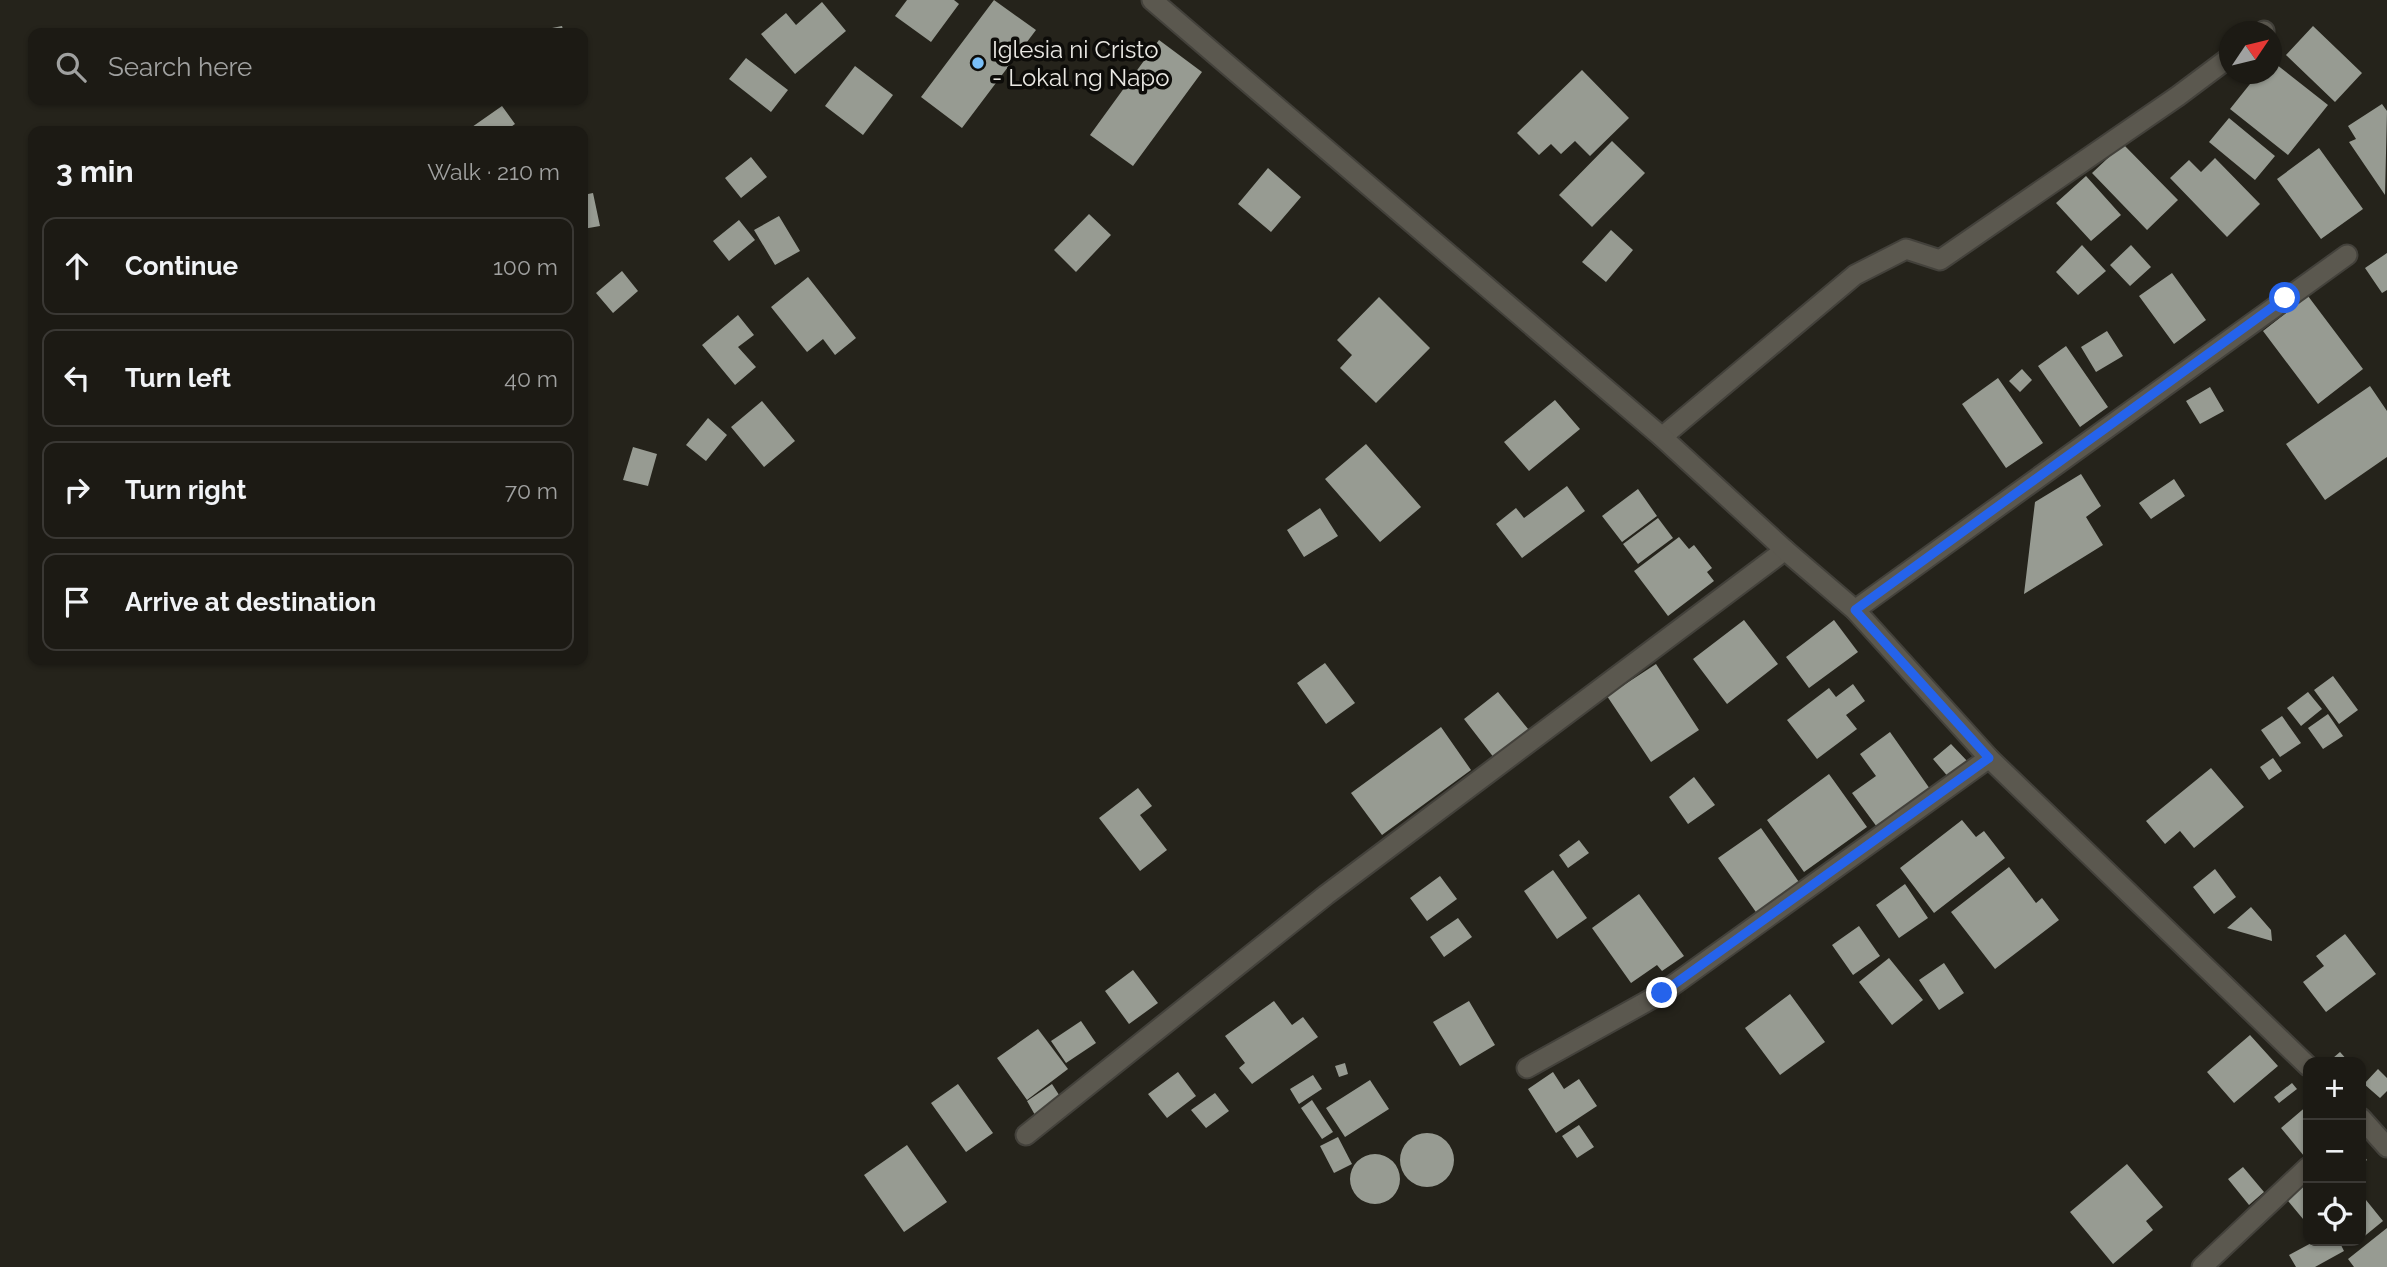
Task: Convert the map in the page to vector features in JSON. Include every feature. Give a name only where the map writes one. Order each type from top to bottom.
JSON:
[{"type":"street","points":[[1152,0],[1662,438],[1855,610],[1989,758],[2303,1061]]},
{"type":"street","points":[[1662,438],[1855,275],[1906,249],[1940,260],[2219,65]]},
{"type":"street","points":[[1855,610],[2347,255]]},
{"type":"street","points":[[1026,1135],[1326,895],[1785,550]]},
{"type":"street","points":[[1527,1068],[1662,993],[1989,758]]},
{"type":"street","points":[[2363,1120],[2387,1147]]},
{"type":"street","points":[[2202,1267],[2303,1172]]},
{"type":"building","points":[[907,0],[954,0],[959,4],[931,42],[895,16]]},
{"type":"building","name":"Iglesia ni Cristo - Lokal ng Napo","points":[[994,0],[1036,30],[962,128],[921,97]]},
{"type":"building","points":[[822,2],[846,31],[795,74],[761,34],[786,13],[796,25]]},
{"type":"building","points":[[2313,26],[2362,73],[2335,102],[2286,55]]},
{"type":"building","points":[[1159,40],[1202,72],[1133,166],[1090,135]]},
{"type":"building","points":[[746,58],[788,90],[771,112],[729,79]]},
{"type":"building","points":[[855,66],[893,95],[863,135],[825,106]]},
{"type":"building","points":[[2282,69],[2328,105],[2288,155],[2230,109],[2250,84],[2282,84]]},
{"type":"building","points":[[1582,70],[1629,118],[1590,156],[1575,141],[1561,154],[1551,144],[1539,155],[1517,133]]},
{"type":"building","points":[[2382,104],[2387,111],[2385,195],[2349,142],[2356,139],[2348,126]]},
{"type":"building","points":[[502,106],[515,124],[512,126],[473,126]]},
{"type":"building","points":[[2229,118],[2275,156],[2255,180],[2209,142]]},
{"type":"building","points":[[1612,141],[1645,173],[1592,227],[1559,195]]},
{"type":"building","points":[[2123,144],[2178,200],[2147,230],[2092,173]]},
{"type":"building","points":[[2319,148],[2363,209],[2321,239],[2277,179]]},
{"type":"building","points":[[751,157],[767,177],[741,198],[725,178]]},
{"type":"building","points":[[2215,158],[2260,204],[2227,237],[2170,178],[2189,160],[2201,172]]},
{"type":"building","points":[[1268,168],[1301,197],[1271,232],[1238,204]]},
{"type":"building","points":[[2086,176],[2121,215],[2091,241],[2056,203]]},
{"type":"building","points":[[593,193],[600,226],[588,228],[588,194]]},
{"type":"building","points":[[1089,214],[1111,235],[1076,272],[1054,250]]},
{"type":"building","points":[[779,216],[800,251],[775,265],[754,230]]},
{"type":"building","points":[[739,220],[755,240],[729,261],[713,241]]},
{"type":"building","points":[[1611,230],[1633,250],[1606,282],[1582,262]]},
{"type":"building","points":[[2082,245],[2106,271],[2078,295],[2056,272]]},
{"type":"building","points":[[2131,245],[2151,267],[2130,286],[2110,265]]},
{"type":"building","points":[[2387,253],[2387,290],[2382,293],[2365,268]]},
{"type":"building","points":[[622,271],[638,291],[613,313],[596,293]]},
{"type":"building","points":[[2172,273],[2206,320],[2174,344],[2139,296]]},
{"type":"building","points":[[808,277],[856,338],[835,355],[823,339],[807,352],[771,307]]},
{"type":"building","points":[[2308,296],[2363,369],[2318,404],[2263,331]]},
{"type":"building","points":[[1379,297],[1430,348],[1376,403],[1340,368],[1352,355],[1337,340]]},
{"type":"building","points":[[738,315],[754,335],[738,347],[756,367],[735,385],[702,345]]},
{"type":"building","points":[[2107,331],[2123,356],[2096,372],[2081,347]]},
{"type":"building","points":[[2066,346],[2108,407],[2080,427],[2038,366]]},
{"type":"building","points":[[2022,369],[2032,380],[2020,392],[2009,381]]},
{"type":"building","points":[[1998,378],[2043,443],[2006,468],[1962,404]]},
{"type":"building","points":[[2370,386],[2387,411],[2387,457],[2325,500],[2286,444]]},
{"type":"building","points":[[2210,387],[2224,411],[2200,424],[2186,401]]},
{"type":"building","points":[[1555,400],[1580,429],[1529,471],[1504,442]]},
{"type":"building","points":[[762,401],[795,441],[764,467],[731,427]]},
{"type":"building","points":[[708,418],[727,435],[706,461],[686,445]]},
{"type":"building","points":[[1366,444],[1421,507],[1380,542],[1325,479]]},
{"type":"building","points":[[633,447],[657,454],[648,486],[623,480]]},
{"type":"building","points":[[2081,474],[2101,506],[2086,517],[2103,545],[2024,594],[2035,502]]},
{"type":"building","points":[[2174,479],[2185,496],[2151,519],[2139,503]]},
{"type":"building","points":[[1567,486],[1585,511],[1522,558],[1496,524],[1516,508],[1524,518]]},
{"type":"building","points":[[1638,489],[1657,516],[1622,542],[1602,516]]},
{"type":"building","points":[[1320,508],[1338,536],[1304,557],[1287,530]]},
{"type":"building","points":[[1658,518],[1673,538],[1638,564],[1623,544]]},
{"type":"building","points":[[1679,537],[1689,549],[1694,545],[1712,568],[1707,572],[1714,581],[1668,616],[1634,571]]},
{"type":"building","points":[[1744,620],[1778,664],[1727,704],[1693,659]]},
{"type":"building","points":[[1834,620],[1858,652],[1809,688],[1786,657]]},
{"type":"building","points":[[1325,663],[1355,703],[1326,724],[1297,683]]},
{"type":"building","points":[[1656,664],[1699,730],[1651,762],[1607,696]]},
{"type":"building","points":[[2333,676],[2358,710],[2339,724],[2314,690]]},
{"type":"building","points":[[1853,684],[1865,701],[1846,715],[1857,729],[1817,759],[1787,720],[1829,688],[1836,697]]},
{"type":"building","points":[[1498,692],[1533,735],[1498,763],[1464,719]]},
{"type":"building","points":[[2308,692],[2322,709],[2301,726],[2287,708]]},
{"type":"building","points":[[2328,714],[2343,736],[2323,749],[2308,728]]},
{"type":"building","points":[[2282,716],[2301,743],[2280,757],[2261,730]]},
{"type":"building","points":[[1441,727],[1471,770],[1382,835],[1351,793]]},
{"type":"building","points":[[1890,732],[1930,789],[1877,827],[1852,793],[1876,776],[1860,754]]},
{"type":"building","points":[[1951,744],[1969,763],[1950,779],[1933,759]]},
{"type":"building","points":[[2273,758],[2282,771],[2269,780],[2260,767]]},
{"type":"building","points":[[2211,768],[2244,807],[2194,848],[2180,831],[2165,844],[2146,821]]},
{"type":"building","points":[[1829,774],[1867,827],[1804,872],[1767,820]]},
{"type":"building","points":[[1694,777],[1715,805],[1688,824],[1669,797]]},
{"type":"building","points":[[1138,788],[1152,806],[1140,815],[1167,850],[1140,871],[1099,818]]},
{"type":"building","points":[[1962,820],[1976,837],[1984,831],[2005,858],[1934,913],[1900,868]]},
{"type":"building","points":[[1761,828],[1801,885],[1758,915],[1718,858]]},
{"type":"building","points":[[1579,840],[1589,853],[1568,868],[1559,855]]},
{"type":"building","points":[[2009,867],[2036,903],[2042,898],[2059,920],[1995,969],[1951,912]]},
{"type":"building","points":[[2215,869],[2236,897],[2214,914],[2193,887]]},
{"type":"building","points":[[1553,870],[1587,918],[1557,939],[1524,891]]},
{"type":"building","points":[[1440,876],[1457,899],[1427,921],[1410,898]]},
{"type":"building","points":[[1905,884],[1928,918],[1899,938],[1876,905]]},
{"type":"building","points":[[1639,894],[1684,956],[1662,971],[1657,965],[1631,983],[1592,928]]},
{"type":"building","points":[[2251,907],[2271,930],[2272,941],[2227,928]]},
{"type":"building","points":[[1458,918],[1472,937],[1444,957],[1430,937]]},
{"type":"building","points":[[1859,926],[1880,956],[1853,975],[1832,945]]},
{"type":"building","points":[[2345,934],[2376,974],[2326,1012],[2303,982],[2324,966],[2316,956]]},
{"type":"building","points":[[1889,958],[1923,1000],[1892,1025],[1859,982]]},
{"type":"building","points":[[1944,963],[1964,993],[1939,1010],[1919,980]]},
{"type":"building","points":[[1133,970],[1158,1003],[1129,1024],[1105,991]]},
{"type":"building","points":[[1790,994],[1825,1042],[1780,1075],[1745,1028]]},
{"type":"building","points":[[1274,1001],[1292,1025],[1303,1017],[1318,1037],[1252,1084],[1239,1068],[1245,1063],[1225,1036]]},
{"type":"building","points":[[1469,1001],[1495,1045],[1460,1066],[1433,1022]]},
{"type":"building","points":[[1081,1021],[1096,1043],[1066,1063],[1051,1041]]},
{"type":"building","points":[[1038,1029],[1068,1069],[1027,1100],[997,1058]]},
{"type":"building","points":[[2250,1035],[2278,1066],[2234,1103],[2207,1072]]},
{"type":"building","points":[[1345,1063],[1348,1074],[1339,1077],[1335,1066]]},
{"type":"building","points":[[2378,1069],[2387,1078],[2387,1091],[2380,1098],[2366,1086],[2366,1082]]},
{"type":"building","points":[[1178,1072],[1196,1096],[1167,1118],[1148,1094]]},
{"type":"building","points":[[1553,1072],[1564,1089],[1579,1079],[1597,1106],[1556,1133],[1528,1089]]},
{"type":"building","points":[[1313,1075],[1322,1089],[1299,1104],[1290,1089]]},
{"type":"building","points":[[1370,1080],[1389,1109],[1345,1137],[1326,1108]]},
{"type":"building","points":[[2292,1083],[2297,1089],[2279,1103],[2274,1097]]},
{"type":"building","points":[[958,1084],[993,1133],[966,1152],[931,1103]]},
{"type":"building","points":[[1052,1084],[1061,1098],[1035,1115],[1027,1101]]},
{"type":"building","points":[[1215,1093],[1229,1111],[1206,1128],[1191,1110]]},
{"type":"building","points":[[1312,1100],[1333,1132],[1322,1139],[1301,1108]]},
{"type":"building","points":[[2303,1109],[2303,1155],[2281,1128]]},
{"type":"building","points":[[1579,1125],[1594,1147],[1577,1158],[1562,1136]]},
{"type":"building","points":[[1427,1133],[1446,1141],[1454,1160],[1446,1179],[1427,1187],[1408,1179],[1400,1160],[1408,1141]]},
{"type":"building","points":[[1338,1137],[1352,1164],[1334,1173],[1320,1146]]},
{"type":"building","points":[[907,1145],[947,1202],[904,1232],[864,1175]]},
{"type":"building","points":[[1375,1154],[1393,1161],[1400,1179],[1393,1197],[1375,1204],[1357,1197],[1350,1179],[1357,1161]]},
{"type":"building","points":[[2127,1164],[2163,1207],[2146,1221],[2153,1230],[2113,1264],[2070,1212]]},
{"type":"building","points":[[2243,1167],[2264,1192],[2249,1205],[2228,1179]]},
{"type":"building","points":[[2303,1180],[2303,1219],[2284,1196]]},
{"type":"building","points":[[2366,1200],[2383,1221],[2366,1235]]},
{"type":"building","points":[[2387,1228],[2387,1267],[2354,1267],[2348,1259]]},
{"type":"building","points":[[2306,1246],[2342,1246],[2344,1251],[2315,1267],[2296,1267],[2289,1255]]},
{"type":"place","name":"Iglesia ni Cristo - Lokal ng Napo","points":[[978,63]]},
{"type":"route","points":[[1662,993],[1989,758],[1855,610],[2285,298]]}]
